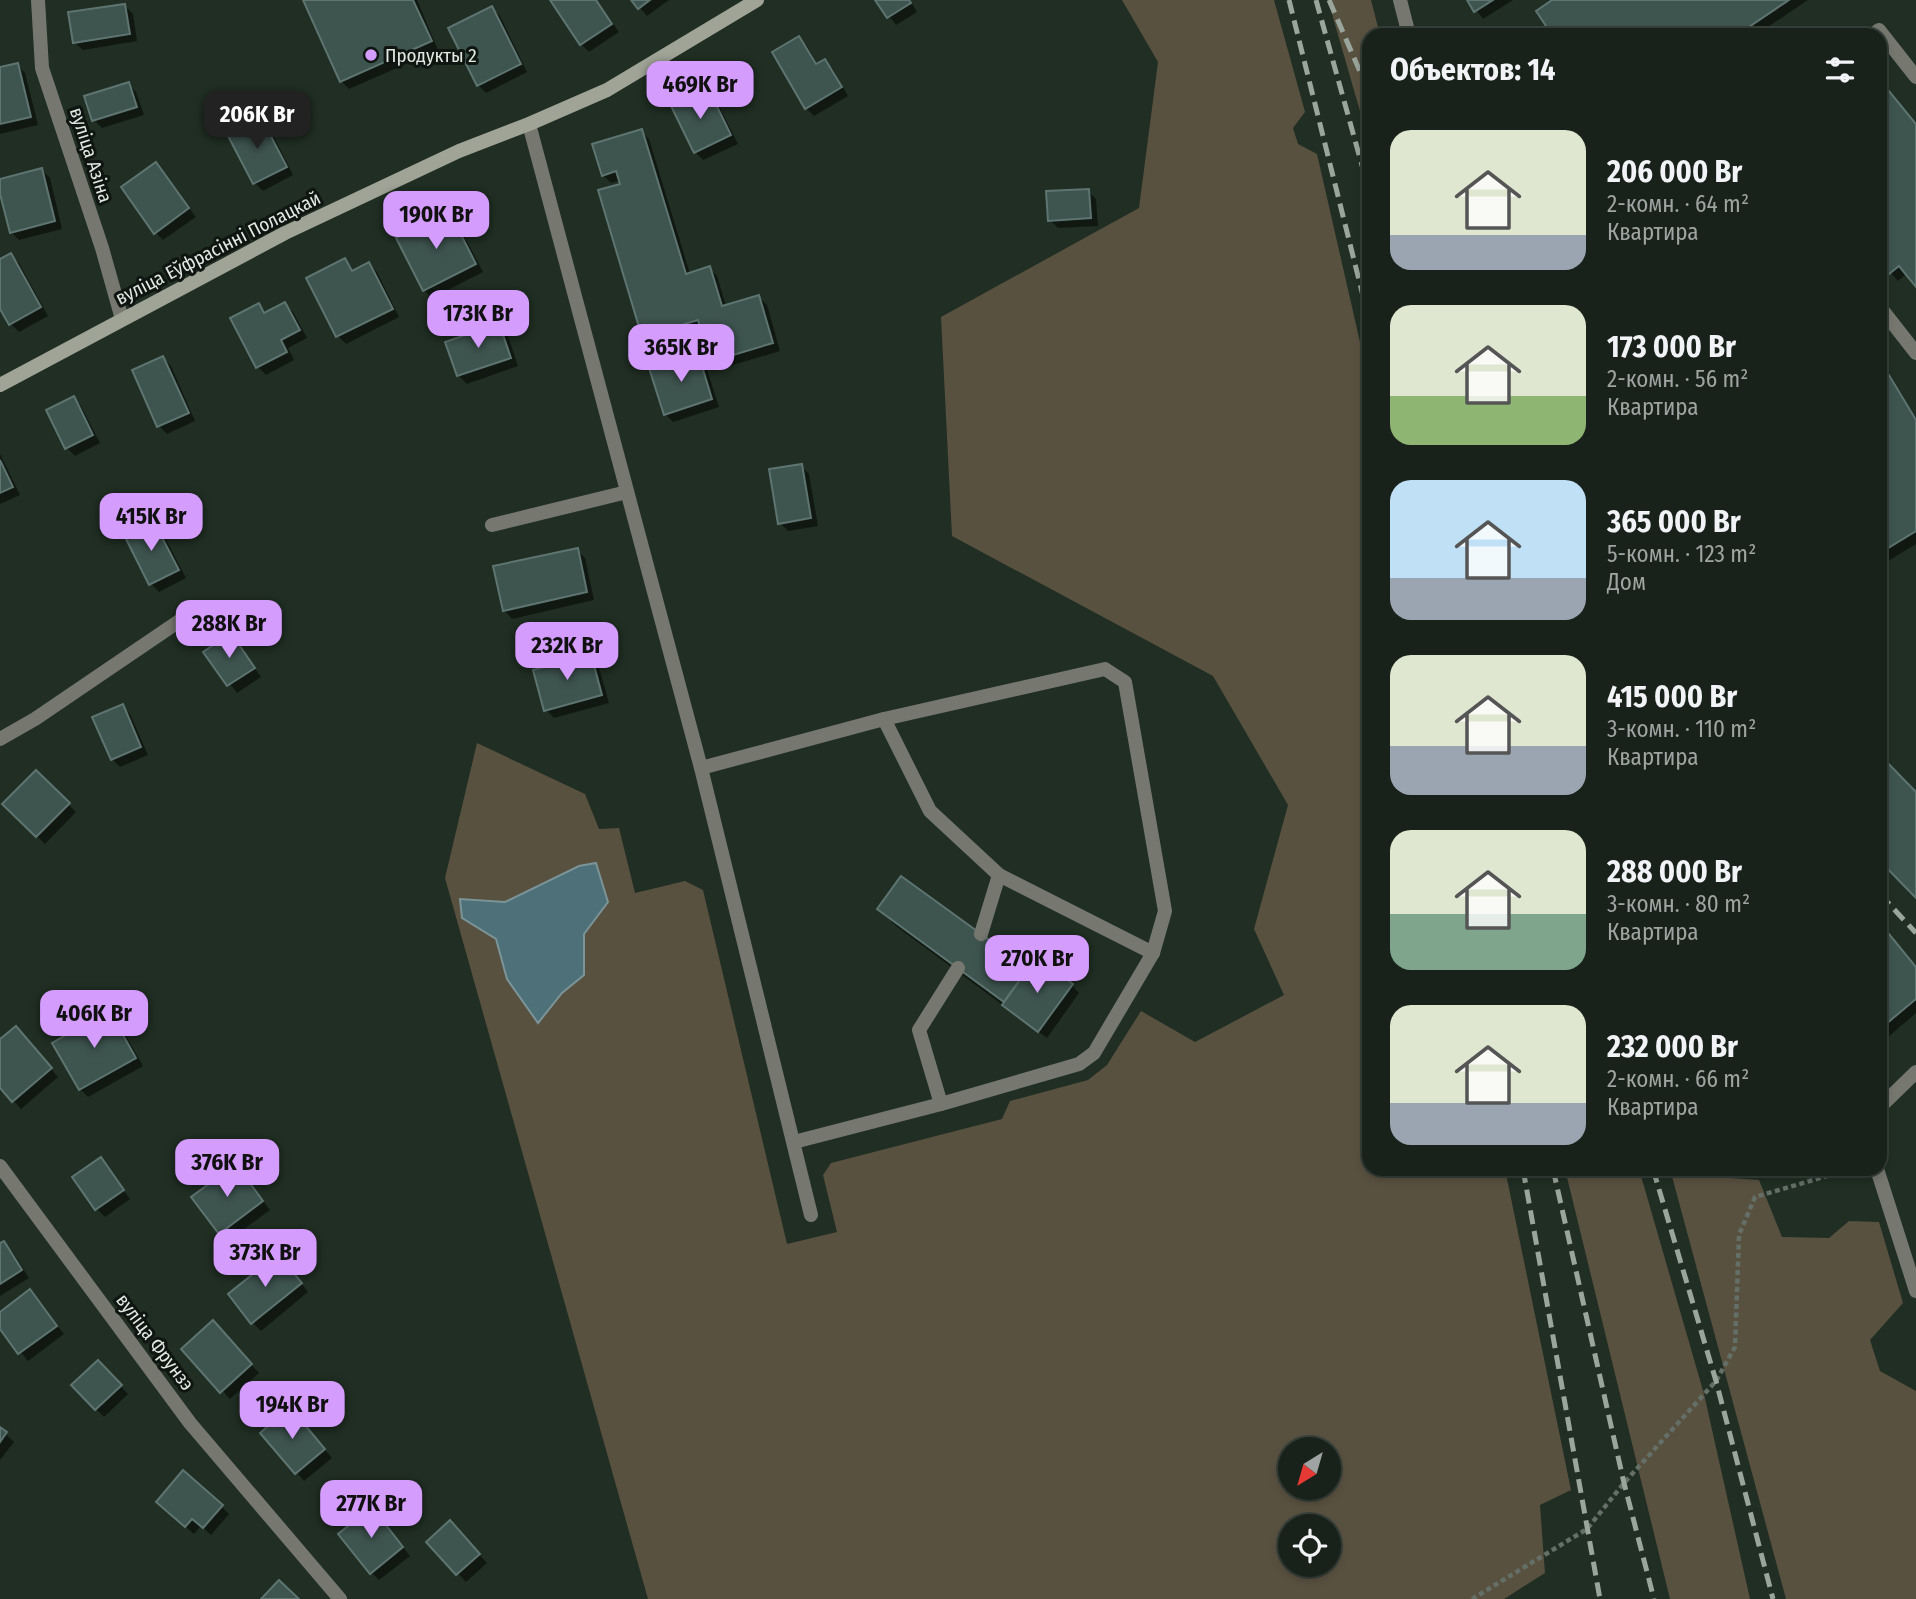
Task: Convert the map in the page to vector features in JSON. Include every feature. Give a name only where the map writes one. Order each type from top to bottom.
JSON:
[{"type":"main road","name":"вуліца Еўфрасінні Полацкай","points":[[0,385],[298,227],[459,151],[607,90],[757,0]]},
{"type":"street","name":"вуліца Азіна","points":[[38,0],[43,68],[102,248],[122,319]]},
{"type":"street","points":[[1400,0],[1407,28]]},
{"type":"street","points":[[1887,40],[1916,77]]},
{"type":"street","points":[[529,124],[701,768],[811,1215]]},
{"type":"street","points":[[1887,316],[1916,353]]},
{"type":"street","points":[[492,525],[627,492]]},
{"type":"street","points":[[0,739],[35,719],[194,611]]},
{"type":"street","points":[[701,768],[884,719],[1105,669],[1125,682],[1165,911],[1153,953],[1094,1054],[1079,1064],[794,1142]]},
{"type":"street","points":[[884,719],[930,811],[999,876],[1153,953]]},
{"type":"street","points":[[981,934],[999,876]]},
{"type":"street","points":[[940,1104],[919,1030],[958,968]]},
{"type":"street","points":[[1887,1100],[1916,1072]]},
{"type":"street","name":"вуліца Фрунзэ","points":[[0,1166],[190,1423],[340,1599]]},
{"type":"street","points":[[1879,1176],[1916,1291]]},
{"type":"path","points":[[1472,1599],[1587,1529],[1623,1483],[1716,1381],[1735,1347],[1739,1235],[1755,1198],[1828,1176]]},
{"type":"shaded area","points":[[1122,0],[1274,0],[1305,112],[1293,128],[1298,144],[1317,154],[1362,351],[1362,1176],[1506,1176],[1571,1490],[1540,1505],[1545,1573],[1504,1599],[648,1599],[445,878],[477,743],[585,794],[599,829],[619,828],[635,893],[685,881],[703,890],[787,1244],[837,1232],[823,1175],[831,1163],[1002,1119],[1010,1101],[1088,1080],[1107,1065],[1141,1011],[1195,1042],[1284,995],[1254,929],[1288,805],[1213,676],[952,536],[941,317],[1139,208],[1158,62]]},
{"type":"shaded area","points":[[1328,0],[1371,0],[1378,28],[1362,28],[1362,118]]},
{"type":"shaded area","points":[[1567,1176],[1641,1176],[1704,1394],[1750,1599],[1670,1599]]},
{"type":"shaded area","points":[[1672,1176],[1759,1180],[1782,1237],[1829,1238],[1849,1221],[1879,1222],[1903,1303],[1870,1340],[1880,1371],[1916,1391],[1916,1599],[1786,1599]]},
{"type":"water","points":[[596,863],[608,902],[584,934],[584,975],[562,993],[538,1023],[507,979],[496,939],[462,918],[460,899],[505,902],[579,866]]},
{"type":"building","points":[[303,0],[413,0],[432,41],[340,82]]},
{"type":"building","points":[[550,0],[596,0],[612,24],[580,45]]},
{"type":"building","points":[[631,0],[650,0],[638,9]]},
{"type":"building","points":[[875,0],[909,0],[911,3],[887,18]]},
{"type":"building","points":[[1467,0],[1493,0],[1474,12]]},
{"type":"building","points":[[1552,0],[1789,0],[1747,28],[1547,28],[1536,11]]},
{"type":"building","points":[[125,4],[130,34],[73,43],[68,12]]},
{"type":"building","points":[[492,6],[521,64],[477,86],[448,28]]},
{"type":"building","points":[[799,36],[816,64],[825,59],[842,87],[805,109],[772,52]]},
{"type":"building","points":[[18,63],[31,117],[0,124],[0,67]]},
{"type":"building","points":[[129,82],[137,107],[92,121],[84,96]]},
{"type":"building","points":[[1887,89],[1916,124],[1916,287],[1899,266],[1889,274]]},
{"type":"building","points":[[692,91],[699,105],[713,98],[731,135],[694,153],[669,102]]},
{"type":"building","points":[[262,119],[287,167],[253,184],[228,136]]},
{"type":"building","points":[[642,129],[686,274],[710,266],[722,306],[759,295],[773,343],[710,362],[698,320],[642,337],[598,190],[620,184],[616,171],[602,176],[592,144]]},
{"type":"building","points":[[156,162],[189,208],[154,234],[121,187]]},
{"type":"building","points":[[42,168],[55,221],[10,233],[0,194],[0,179]]},
{"type":"building","points":[[1089,189],[1091,218],[1048,221],[1046,191]]},
{"type":"building","points":[[449,211],[476,264],[423,291],[396,238]]},
{"type":"building","points":[[11,253],[41,307],[9,325],[0,309],[0,259]]},
{"type":"building","points":[[345,258],[352,271],[369,262],[393,309],[336,337],[306,278]]},
{"type":"building","points":[[285,302],[300,330],[281,340],[287,352],[256,368],[230,318],[259,303],[264,313]]},
{"type":"building","points":[[499,323],[511,358],[457,376],[445,342]]},
{"type":"building","points":[[698,353],[712,399],[664,415],[649,368]]},
{"type":"building","points":[[163,356],[189,413],[157,427],[132,370]]},
{"type":"building","points":[[1887,372],[1916,420],[1916,531],[1887,549]]},
{"type":"building","points":[[74,396],[93,435],[65,449],[46,410]]},
{"type":"building","points":[[0,460],[13,487],[0,493]]},
{"type":"building","points":[[802,464],[811,518],[778,524],[769,469]]},
{"type":"building","points":[[153,520],[179,570],[149,585],[124,535]]},
{"type":"building","points":[[578,548],[587,592],[503,611],[493,566]]},
{"type":"building","points":[[231,633],[255,668],[227,686],[203,652]]},
{"type":"building","points":[[591,654],[602,695],[544,711],[533,670]]},
{"type":"building","points":[[123,704],[141,747],[111,760],[92,717]]},
{"type":"building","points":[[1887,762],[1916,792],[1916,898],[1887,868]]},
{"type":"building","points":[[36,770],[70,803],[36,837],[2,804]]},
{"type":"building","points":[[901,876],[1028,968],[1004,1002],[877,909]]},
{"type":"building","points":[[1887,932],[1916,967],[1916,999],[1887,1023]]},
{"type":"building","points":[[1036,958],[1073,984],[1038,1032],[1002,1005]]},
{"type":"building","points":[[109,1010],[136,1058],[79,1090],[52,1043]]},
{"type":"building","points":[[16,1026],[52,1068],[12,1102],[0,1088],[0,1039]]},
{"type":"building","points":[[101,1157],[124,1190],[95,1210],[72,1177]]},
{"type":"building","points":[[236,1164],[263,1201],[219,1234],[191,1197]]},
{"type":"building","points":[[4,1241],[22,1270],[0,1284],[0,1243]]},
{"type":"building","points":[[278,1254],[302,1283],[251,1324],[228,1294]]},
{"type":"building","points":[[30,1289],[57,1326],[18,1354],[0,1329],[0,1312]]},
{"type":"building","points":[[213,1320],[252,1364],[220,1393],[181,1349]]},
{"type":"building","points":[[98,1360],[122,1385],[95,1410],[71,1385]]},
{"type":"building","points":[[290,1407],[325,1449],[295,1474],[260,1433]]},
{"type":"building","points":[[0,1427],[7,1432],[0,1442]]},
{"type":"building","points":[[183,1470],[223,1505],[203,1528],[192,1519],[185,1527],[156,1502]]},
{"type":"building","points":[[372,1507],[403,1547],[370,1574],[338,1534]]},
{"type":"building","points":[[450,1520],[480,1554],[456,1575],[426,1542]]},
{"type":"building","points":[[279,1580],[299,1599],[261,1599]]},
{"type":"railway","points":[[1289,0],[1362,292]]},
{"type":"railway","points":[[1316,0],[1362,165]]},
{"type":"railway","points":[[1329,0],[1362,76]]},
{"type":"railway","points":[[1887,902],[1916,933]]},
{"type":"railway","points":[[1524,1176],[1600,1599]]},
{"type":"railway","points":[[1555,1176],[1624,1483],[1654,1599]]},
{"type":"railway","points":[[1655,1176],[1716,1381],[1773,1599]]},
{"type":"place","name":"Продукты 2","points":[[371,55]]}]
